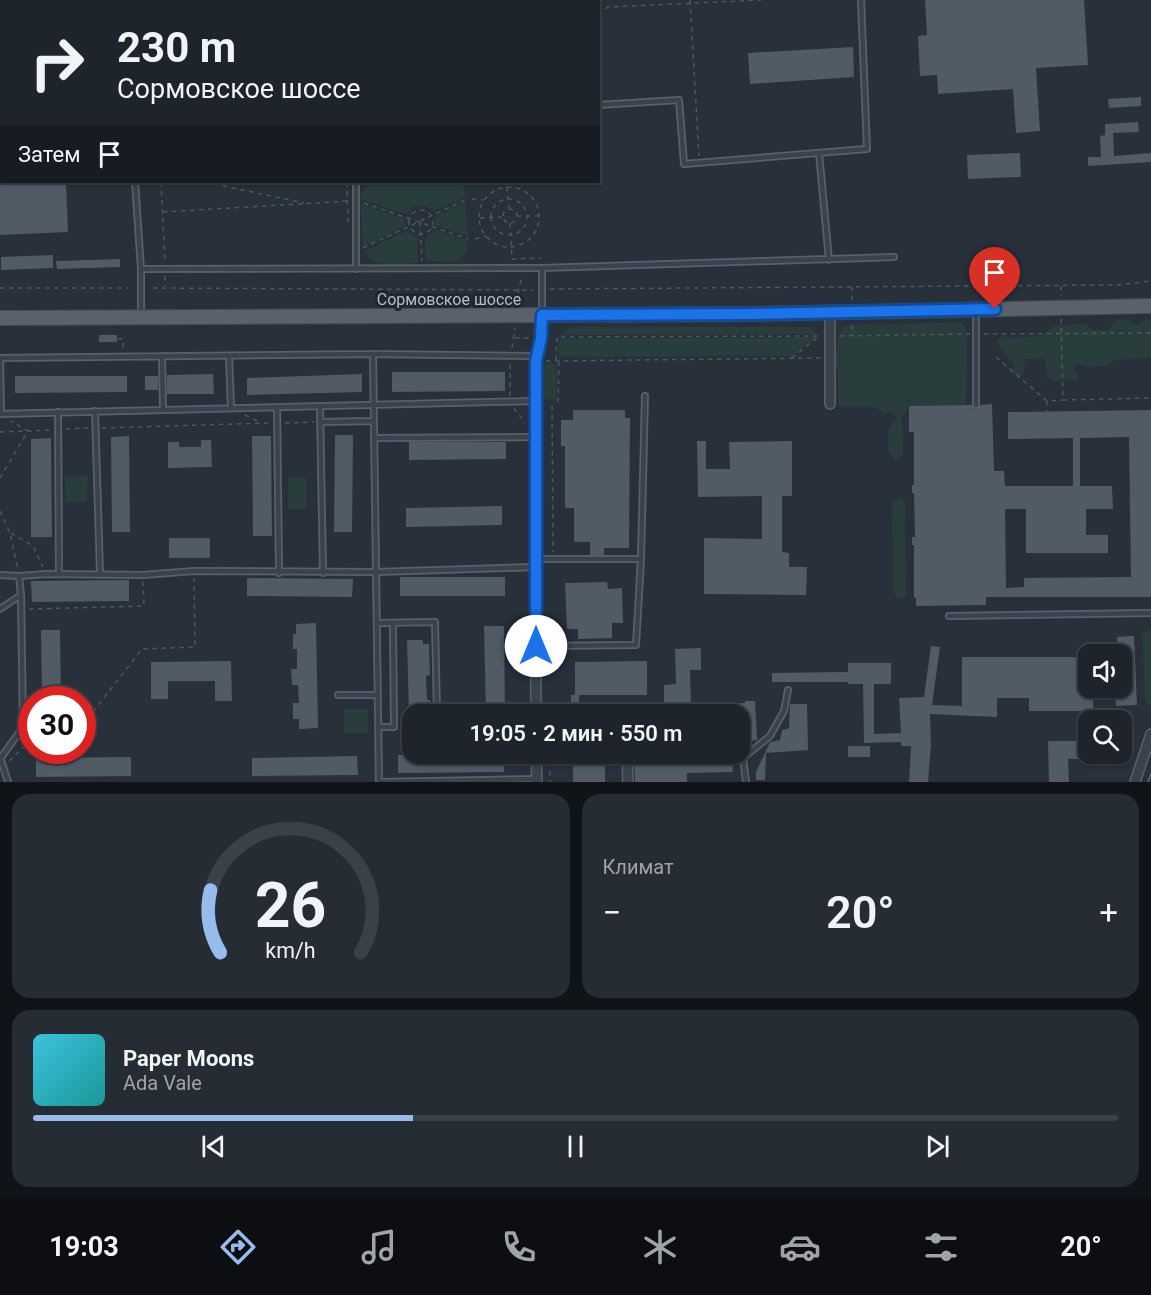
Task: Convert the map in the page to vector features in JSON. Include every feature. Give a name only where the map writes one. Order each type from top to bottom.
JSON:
[{"type":"main road","name":"Сормовское шоссе","points":[[0,318],[830,312],[1151,306]]},
{"type":"street","points":[[830,312],[830,404]]},
{"type":"street","points":[[536,704],[535,401],[536,359],[541,338],[542,315]]},
{"type":"street","points":[[1135,782],[1151,734]]},
{"type":"street","points":[[536,764],[537,781]]},
{"type":"street","points":[[627,764],[628,782]]},
{"type":"lane","points":[[600,105],[679,100],[684,165],[867,149],[861,0]]},
{"type":"lane","points":[[819,153],[829,260]]},
{"type":"lane","points":[[135,183],[141,269],[141,317]]},
{"type":"lane","points":[[356,183],[356,269]]},
{"type":"lane","points":[[141,269],[542,268],[894,257]]},
{"type":"lane","points":[[542,268],[542,315]]},
{"type":"lane","points":[[976,310],[976,405]]},
{"type":"lane","points":[[535,401],[0,414],[0,358],[373,354],[510,356],[536,359]]},
{"type":"lane","points":[[373,354],[379,782],[537,781]]},
{"type":"lane","points":[[162,356],[163,410]]},
{"type":"lane","points":[[229,356],[231,408]]},
{"type":"lane","points":[[536,646],[636,645],[641,559],[645,396]]},
{"type":"lane","points":[[320,406],[323,573]]},
{"type":"lane","points":[[277,407],[279,573]]},
{"type":"lane","points":[[95,411],[100,574]]},
{"type":"lane","points":[[58,412],[59,573]]},
{"type":"lane","points":[[320,422],[374,421]]},
{"type":"lane","points":[[374,438],[535,437]]},
{"type":"lane","points":[[0,575],[59,573],[143,575],[194,571],[376,573],[536,563],[554,559],[641,559]]},
{"type":"lane","points":[[8,782],[0,758],[23,727],[22,609],[19,576]]},
{"type":"lane","points":[[0,609],[21,595]]},
{"type":"lane","points":[[949,615],[1151,613]]},
{"type":"lane","points":[[377,623],[435,622],[437,704]]},
{"type":"lane","points":[[378,727],[394,727],[393,623]]},
{"type":"lane","points":[[746,782],[743,758],[770,736],[784,711],[788,690]]},
{"type":"lane","points":[[338,695],[378,695]]},
{"type":"path","points":[[600,13],[608,7],[760,0]]},
{"type":"path","points":[[690,2],[700,163]]},
{"type":"path","points":[[161,183],[165,265]]},
{"type":"path","points":[[210,183],[308,204]]},
{"type":"path","points":[[347,183],[348,229]]},
{"type":"path","points":[[507,187],[509,209]]},
{"type":"path","points":[[517,188],[533,198],[539,216],[538,225],[528,240],[511,247],[493,242],[486,236],[479,218],[484,201],[498,189],[517,188]]},
{"type":"path","points":[[508,198],[519,201],[528,216],[521,231],[511,236],[499,233],[490,218],[498,202],[508,198]]},
{"type":"path","points":[[472,199],[484,201]]},
{"type":"path","points":[[363,249],[465,200]]},
{"type":"path","points":[[163,212],[348,201]]},
{"type":"path","points":[[361,202],[468,239]]},
{"type":"path","points":[[509,209],[517,216]]},
{"type":"path","points":[[503,217],[505,211],[509,209]]},
{"type":"path","points":[[418,210],[426,211],[432,216],[433,226],[428,232],[421,234],[414,232],[409,226],[409,218],[418,210]]},
{"type":"path","points":[[517,216],[539,216]]},
{"type":"path","points":[[510,223],[514,222],[517,216]]},
{"type":"path","points":[[479,218],[503,217]]},
{"type":"path","points":[[503,217],[506,222],[510,223]]},
{"type":"path","points":[[420,222],[422,268]]},
{"type":"path","points":[[510,223],[512,259],[541,258]]},
{"type":"path","points":[[475,238],[486,236]]},
{"type":"path","points":[[516,304],[522,274]]},
{"type":"path","points":[[165,275],[165,288]]},
{"type":"path","points":[[153,288],[520,290],[852,288],[1118,285],[1151,281]]},
{"type":"path","points":[[0,288],[128,288]]},
{"type":"path","points":[[852,288],[852,301]]},
{"type":"path","points":[[852,325],[852,336]]},
{"type":"path","points":[[515,328],[510,356],[510,402],[535,437]]},
{"type":"path","points":[[1061,333],[1063,400]]},
{"type":"path","points":[[838,336],[1151,333]]},
{"type":"path","points":[[558,402],[556,337],[820,336],[792,358]]},
{"type":"path","points":[[100,338],[123,339],[123,356]]},
{"type":"path","points":[[515,338],[529,338]]},
{"type":"path","points":[[996,357],[1047,401],[1151,398]]},
{"type":"path","points":[[536,359],[558,361],[829,358]]},
{"type":"path","points":[[1047,401],[1047,411]]},
{"type":"path","points":[[552,406],[554,559]]},
{"type":"path","points":[[0,414],[28,431]]},
{"type":"path","points":[[0,432],[320,422]]},
{"type":"path","points":[[0,478],[28,431]]},
{"type":"path","points":[[0,511],[10,533],[19,576]]},
{"type":"path","points":[[10,533],[33,546],[46,574]]},
{"type":"path","points":[[96,708],[142,649],[195,647],[194,571]]},
{"type":"path","points":[[22,609],[144,606],[143,575]]},
{"type":"path","points":[[3,766],[18,752]]},
{"type":"path","points":[[549,764],[550,782]]},
{"type":"shaded area","points":[[463,183],[465,197],[434,211],[427,206],[415,206],[406,214],[360,199],[362,192],[371,184]]},
{"type":"shaded area","points":[[465,202],[468,236],[435,225],[435,217]]},
{"type":"shaded area","points":[[361,204],[404,219],[405,226],[363,247]]},
{"type":"shaded area","points":[[435,230],[468,241],[466,254],[454,262],[426,261],[425,238]]},
{"type":"shaded area","points":[[406,231],[417,238],[418,263],[380,263],[369,257],[365,251]]},
{"type":"shaded area","points":[[1126,319],[1138,325],[1144,320],[1151,320],[1151,357],[1115,360],[1108,366],[1085,367],[1078,363],[1073,368],[1078,375],[1077,380],[1056,381],[1047,377],[1045,358],[1024,359],[1025,366],[1022,376],[1013,374],[1014,364],[996,340],[1003,336],[1010,339],[1042,336],[1052,326],[1085,324],[1092,330],[1108,330],[1115,321]]},
{"type":"shaded area","points":[[961,322],[967,334],[966,405],[907,406],[908,411],[902,418],[903,455],[895,460],[888,451],[888,431],[897,418],[890,411],[885,414],[875,407],[839,407],[838,369],[834,366],[834,351],[838,350],[838,336],[842,327]]},
{"type":"shaded area","points":[[572,327],[809,327],[816,334],[560,335]]},
{"type":"shaded area","points":[[816,337],[793,356],[559,357],[558,339]]},
{"type":"shaded area","points":[[546,363],[557,364],[556,400],[544,399],[542,396],[541,381]]},
{"type":"shaded area","points":[[88,475],[87,502],[66,502],[65,477]]},
{"type":"shaded area","points":[[288,478],[306,478],[306,509],[288,509]]},
{"type":"shaded area","points":[[902,498],[905,503],[906,596],[897,599],[893,591],[892,502]]},
{"type":"shaded area","points":[[1151,630],[1151,705],[1145,702],[1142,633]]},
{"type":"shaded area","points":[[344,709],[368,709],[368,733],[344,733]]},
{"type":"building","points":[[925,0],[1084,0],[1088,65],[1036,68],[1040,131],[1016,133],[1013,89],[938,94],[937,75],[920,76],[918,36],[927,35]]},
{"type":"building","points":[[853,47],[854,77],[750,84],[748,53]]},
{"type":"building","points":[[1141,97],[1141,106],[1109,108],[1108,99]]},
{"type":"building","points":[[1138,122],[1139,132],[1113,133],[1114,156],[1151,153],[1151,162],[1088,166],[1088,157],[1101,157],[1100,136],[1105,135],[1105,124]]},
{"type":"building","points":[[1020,153],[1021,177],[968,179],[967,155]]},
{"type":"building","points":[[0,183],[66,183],[68,232],[0,235]]},
{"type":"building","points":[[53,255],[53,268],[1,270],[1,257]]},
{"type":"building","points":[[120,259],[120,267],[57,269],[56,261]]},
{"type":"building","points":[[99,335],[117,335],[117,342],[99,342]]},
{"type":"building","points":[[392,372],[505,372],[505,391],[392,392]]},
{"type":"building","points":[[213,374],[214,394],[167,394],[167,375]]},
{"type":"building","points":[[362,374],[362,392],[247,395],[247,378]]},
{"type":"building","points":[[15,376],[127,376],[127,392],[15,393]]},
{"type":"building","points":[[145,376],[158,376],[158,390],[145,390]]},
{"type":"building","points":[[992,404],[994,471],[1004,471],[1005,486],[1073,486],[1073,438],[1008,439],[1008,412],[1151,410],[1151,597],[986,597],[986,605],[916,606],[914,545],[912,545],[912,537],[915,537],[914,493],[912,493],[914,432],[909,432],[909,406],[972,405],[973,409],[977,409],[981,405]],"holes":[[[1129,437],[1131,577],[1024,578],[1024,587],[1006,588],[1005,509],[1026,509],[1026,553],[1108,553],[1108,535],[1086,535],[1086,509],[1113,509],[1112,486],[1080,486],[1080,438]]]},
{"type":"building","points":[[573,410],[625,410],[625,418],[630,418],[629,548],[604,548],[604,555],[590,555],[590,542],[574,542],[574,508],[565,508],[565,446],[561,446],[561,420],[573,420]]},
{"type":"building","points":[[335,435],[353,435],[352,532],[334,532]]},
{"type":"building","points":[[129,436],[130,532],[112,532],[111,437]]},
{"type":"building","points":[[252,436],[271,436],[272,536],[253,536]]},
{"type":"building","points":[[51,438],[52,537],[31,537],[31,439]]},
{"type":"building","points":[[201,440],[211,440],[212,467],[168,468],[168,442],[179,442],[179,447],[201,447]]},
{"type":"building","points":[[697,441],[706,441],[706,469],[730,469],[729,442],[792,441],[792,496],[782,496],[782,552],[789,553],[789,567],[807,567],[806,595],[704,594],[704,538],[762,539],[762,496],[698,497]]},
{"type":"building","points":[[409,442],[506,442],[506,459],[409,460]]},
{"type":"building","points":[[502,506],[502,525],[406,527],[406,508]]},
{"type":"building","points":[[169,538],[210,538],[210,558],[169,558]]},
{"type":"building","points":[[400,577],[505,577],[505,596],[400,596]]},
{"type":"building","points":[[247,578],[353,579],[352,597],[247,596]]},
{"type":"building","points":[[129,580],[129,601],[32,602],[31,581]]},
{"type":"building","points":[[607,582],[608,589],[622,588],[623,623],[612,623],[612,638],[578,639],[578,629],[567,629],[565,583]]},
{"type":"building","points":[[316,623],[318,728],[299,729],[299,719],[293,719],[293,703],[299,703],[298,685],[292,685],[291,669],[297,669],[297,649],[293,649],[293,634],[296,634],[296,624]]},
{"type":"building","points":[[484,626],[504,626],[505,704],[486,704]]},
{"type":"building","points":[[41,630],[60,630],[61,686],[42,686]]},
{"type":"building","points":[[1134,636],[1137,705],[1116,706],[1115,698],[1132,698],[1132,644],[1117,644],[1117,637]]},
{"type":"building","points":[[407,640],[423,640],[423,644],[429,644],[430,675],[426,676],[427,700],[430,700],[430,704],[409,704]]},
{"type":"building","points":[[931,646],[940,647],[932,705],[962,706],[962,657],[1078,657],[1078,698],[1093,698],[1093,710],[1029,711],[1029,698],[997,698],[997,717],[930,714],[931,745],[928,782],[909,782],[911,746],[901,746],[901,742],[864,743],[863,684],[772,682],[772,673],[848,672],[848,663],[891,663],[891,684],[874,684],[874,734],[901,733],[899,698],[924,697]]},
{"type":"building","points":[[701,648],[701,670],[690,670],[691,704],[664,704],[664,685],[676,684],[675,649]]},
{"type":"building","points":[[231,661],[232,701],[215,701],[215,681],[168,681],[168,699],[151,699],[151,662]]},
{"type":"building","points":[[647,661],[647,695],[579,695],[579,703],[571,703],[571,695],[575,695],[575,662]]},
{"type":"building","points":[[755,701],[757,740],[750,741],[750,704],[691,704]]},
{"type":"building","points":[[790,704],[807,704],[808,750],[766,753],[765,780],[756,780],[756,772],[770,742],[780,740],[782,730],[789,728]]},
{"type":"building","points":[[1048,741],[1078,741],[1078,759],[1068,759],[1069,782],[1049,782]]},
{"type":"building","points":[[848,746],[870,746],[870,757],[848,757]]},
{"type":"building","points":[[398,755],[402,755],[402,764],[504,764],[504,772],[398,773]]},
{"type":"building","points":[[357,756],[358,775],[252,776],[252,758]]},
{"type":"building","points":[[96,757],[131,757],[131,776],[36,777],[36,764],[96,764]]},
{"type":"building","points":[[573,764],[605,764],[605,782],[573,782]]},
{"type":"building","points":[[634,764],[732,764],[733,772],[687,773],[687,782],[635,782]]},
{"type":"tram line","points":[[1148,782],[1151,774]]},
{"type":"route","points":[[536,646],[535,406],[536,356],[541,338],[542,315],[755,314],[995,309]]}]
